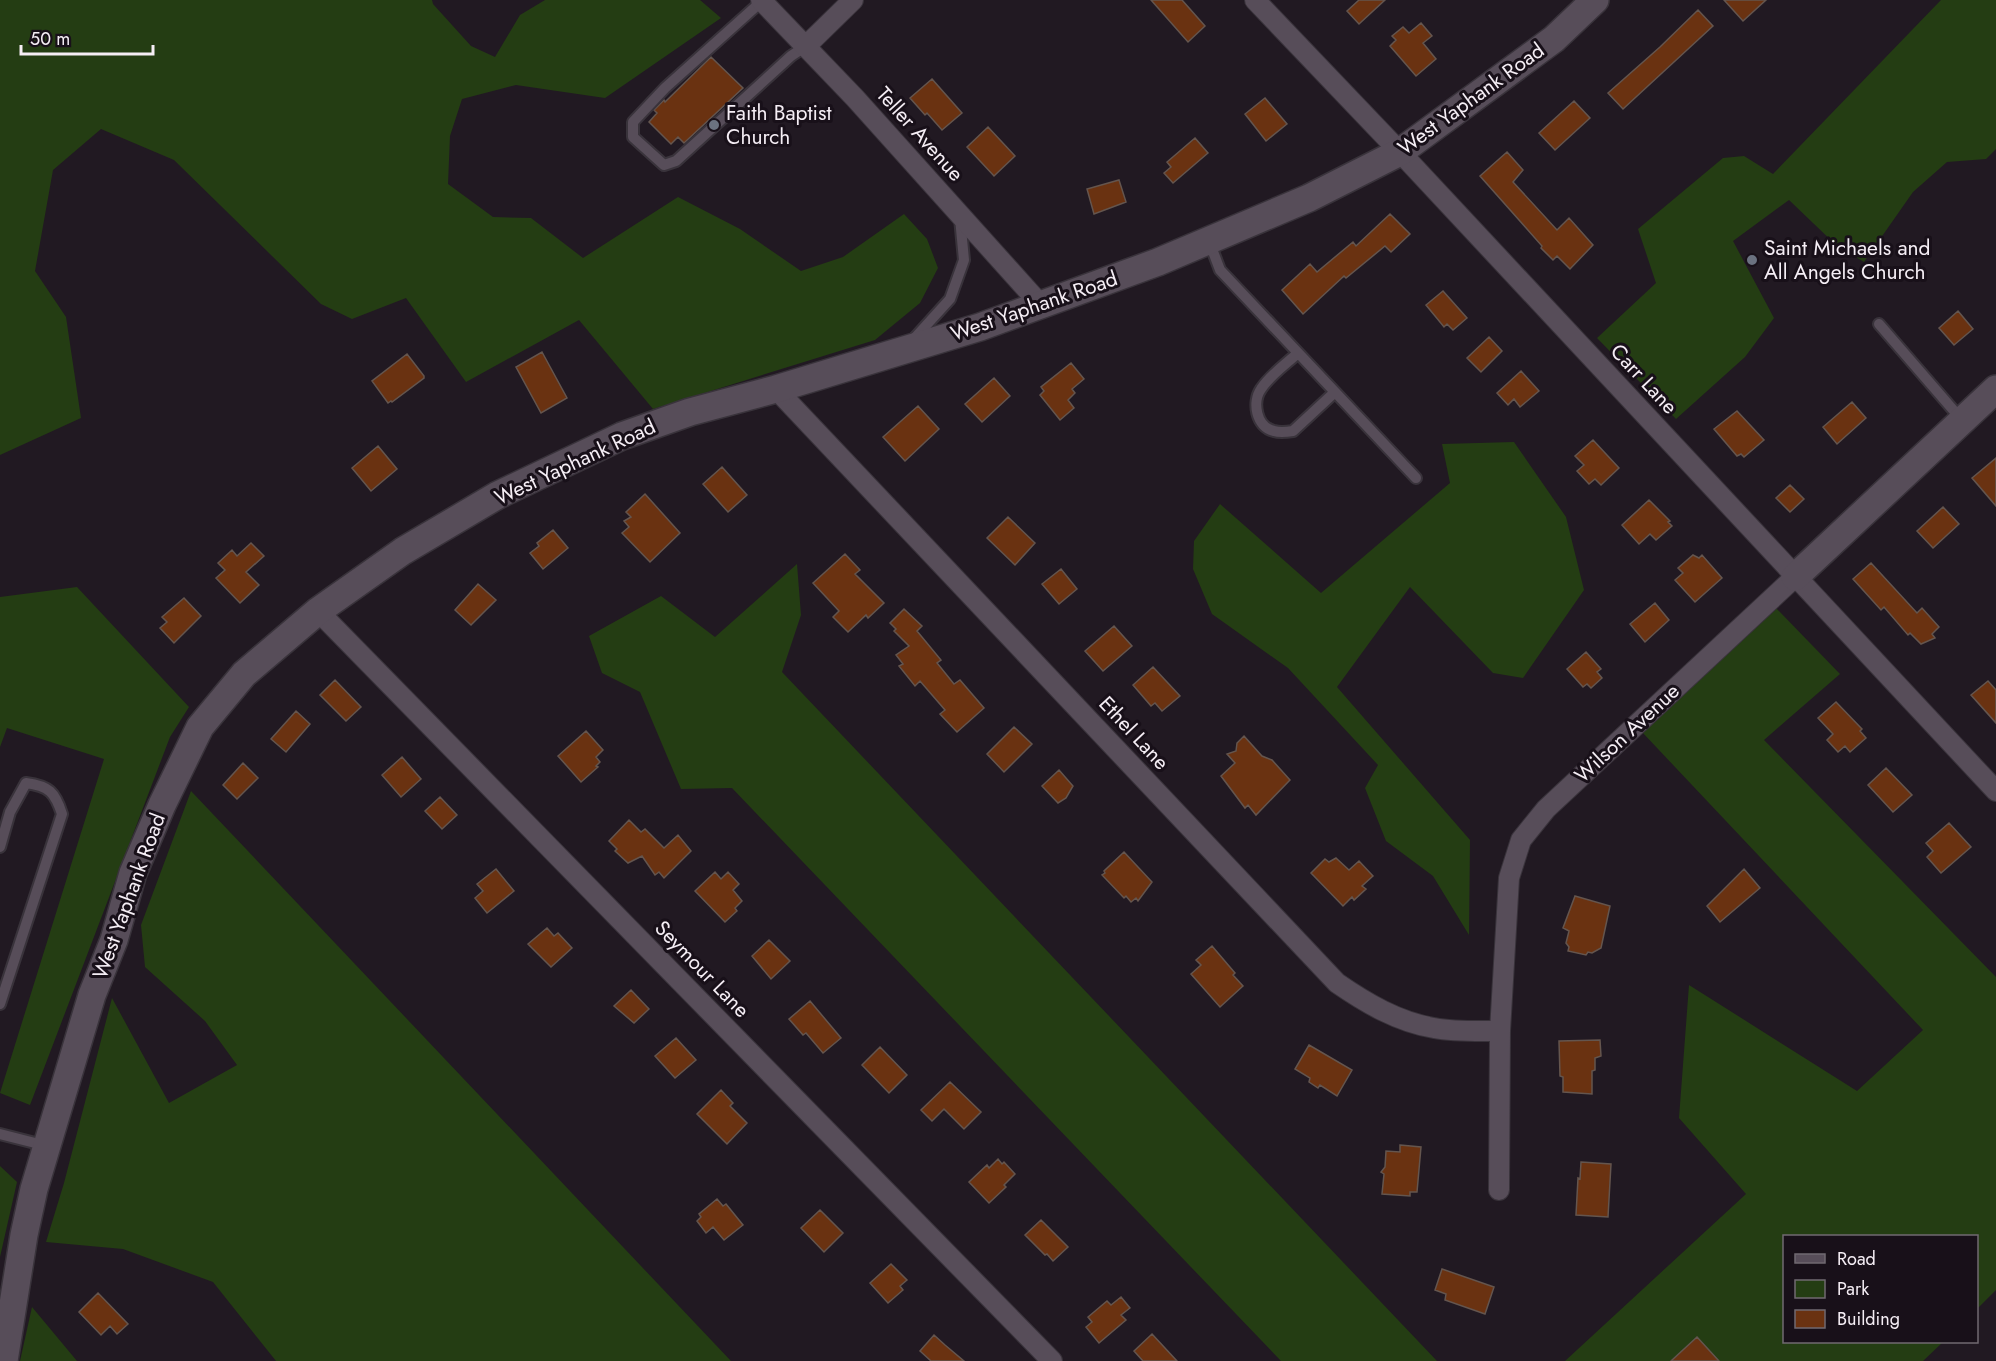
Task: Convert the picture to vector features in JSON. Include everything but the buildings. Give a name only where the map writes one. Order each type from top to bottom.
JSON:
[{"type":"street","points":[[806,46],[854,0]]},
{"type":"street","name":"West Yaphank Road","points":[[3,1361],[34,1189],[89,1007],[114,940],[133,873],[162,805],[200,727],[243,674],[318,611],[404,551],[498,495],[622,436],[690,412],[776,389],[980,327],[1147,266],[1309,198],[1400,152],[1554,39],[1595,0]]},
{"type":"street","name":"Teller Avenue","points":[[762,1],[806,46],[1040,304]]},
{"type":"street","name":"Carr Lane","points":[[1262,2],[1996,791]]},
{"type":"street","name":"Ethel Lane","points":[[776,389],[1337,983],[1368,1005],[1414,1023],[1435,1029],[1500,1032]]},
{"type":"street","name":"Wilson Avenue","points":[[1498,1190],[1500,1032],[1509,878],[1521,840],[1546,809],[1996,390]]},
{"type":"street","name":"Seymour Lane","points":[[318,611],[1052,1361]]},
{"type":"lane","points":[[762,1],[665,88],[633,122],[633,137],[664,165],[676,161],[791,56],[806,46]]},
{"type":"lane","points":[[906,349],[950,299],[964,260],[960,214]]},
{"type":"lane","points":[[1209,240],[1220,270],[1416,478]]},
{"type":"lane","points":[[1879,324],[1963,420]]},
{"type":"lane","points":[[1298,353],[1262,388],[1257,397],[1256,409],[1264,426],[1272,431],[1293,431],[1335,392]]},
{"type":"lane","points":[[0,847],[10,812],[26,783],[43,785],[57,799],[62,814],[0,1005]]},
{"type":"lane","points":[[0,1134],[48,1146]]},
{"type":"green space","points":[[0,0],[432,0],[433,4],[471,46],[495,57],[520,15],[545,0],[700,0],[721,18],[605,98],[516,85],[462,99],[450,136],[448,184],[493,217],[531,218],[583,258],[678,197],[740,229],[801,271],[843,257],[904,214],[927,239],[938,268],[920,303],[875,340],[653,409],[579,320],[466,382],[406,298],[352,319],[321,304],[174,160],[101,129],[53,170],[35,271],[66,317],[81,418],[0,455]]},
{"type":"green space","points":[[1941,0],[1996,0],[1996,149],[1986,159],[1947,162],[1913,192],[1864,262],[1837,246],[1789,200],[1733,241],[1774,318],[1745,357],[1676,419],[1597,338],[1656,283],[1638,229],[1723,158],[1744,156],[1773,174]]},
{"type":"green space","points":[[1514,442],[1566,517],[1584,590],[1523,678],[1493,673],[1410,587],[1337,687],[1470,840],[1469,935],[1433,876],[1386,841],[1365,788],[1378,765],[1288,668],[1212,614],[1193,569],[1194,541],[1220,504],[1321,593],[1450,483],[1442,444]]},
{"type":"green space","points":[[797,564],[801,615],[782,672],[1437,1361],[1281,1361],[732,788],[681,789],[640,692],[602,673],[589,636],[661,596],[715,637]]},
{"type":"green space","points":[[77,587],[189,707],[170,737],[30,1105],[0,1093],[104,759],[7,728],[0,747],[0,597]]},
{"type":"green space","points":[[1776,608],[1840,674],[1764,740],[1996,977],[1996,1290],[1978,1308],[1978,1235],[1783,1235],[1783,1343],[1942,1343],[1923,1361],[1565,1361],[1746,1194],[1679,1118],[1689,985],[1857,1091],[1923,1030],[1642,732]]},
{"type":"green space","points":[[191,791],[731,1361],[276,1361],[213,1282],[123,1249],[46,1242],[64,1183],[112,998],[169,1103],[237,1065],[205,1021],[145,967],[141,925]]},
{"type":"green space","points":[[0,1166],[17,1182],[0,1257]]},
{"type":"green space","points":[[32,1307],[77,1361],[20,1361]]},
{"type":"place","name":"Faith Baptist Church","points":[[714,125]]},
{"type":"place","name":"Saint Michaels and All Angels Church","points":[[1752,260]]}]
